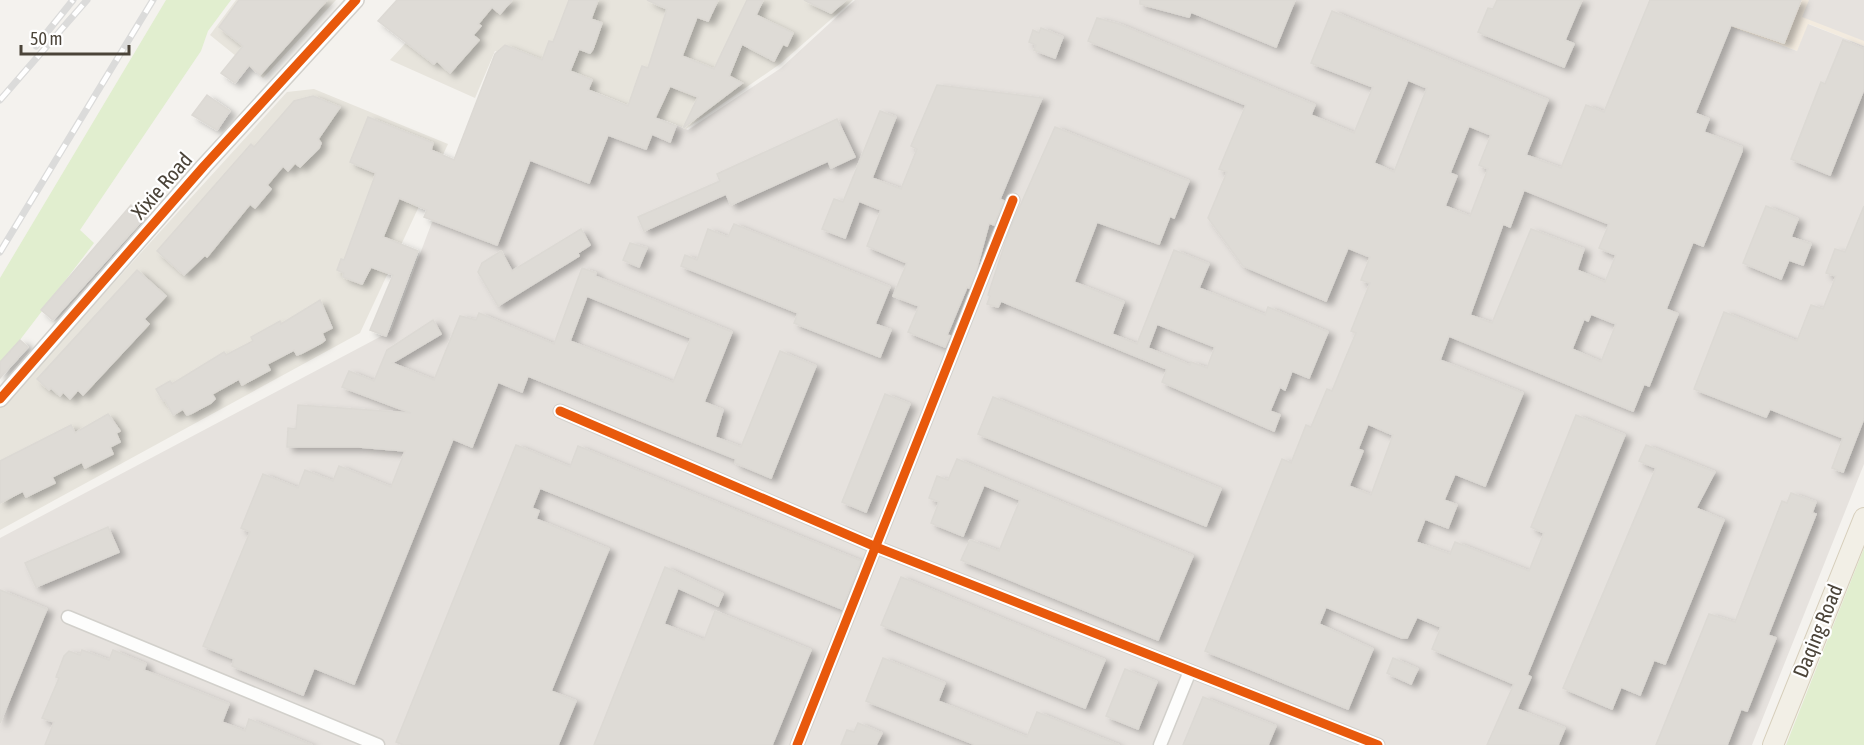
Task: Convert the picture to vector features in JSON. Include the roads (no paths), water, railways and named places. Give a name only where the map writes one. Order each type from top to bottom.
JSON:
[{"type":"main road","name":"Daqing Road","points":[[1773,745],[1864,518]]},
{"type":"street","name":"Xixie Road","points":[[0,399],[204,166],[356,0]]},
{"type":"street","points":[[797,745],[1013,200]]},
{"type":"street","points":[[560,411],[876,547],[1378,745]]},
{"type":"street","points":[[68,616],[378,745]]},
{"type":"street","points":[[1160,745],[1190,671]]},
{"type":"railway","points":[[36,46],[73,0]]},
{"type":"railway","points":[[0,100],[87,0]]},
{"type":"railway","points":[[0,252],[153,0]]}]
